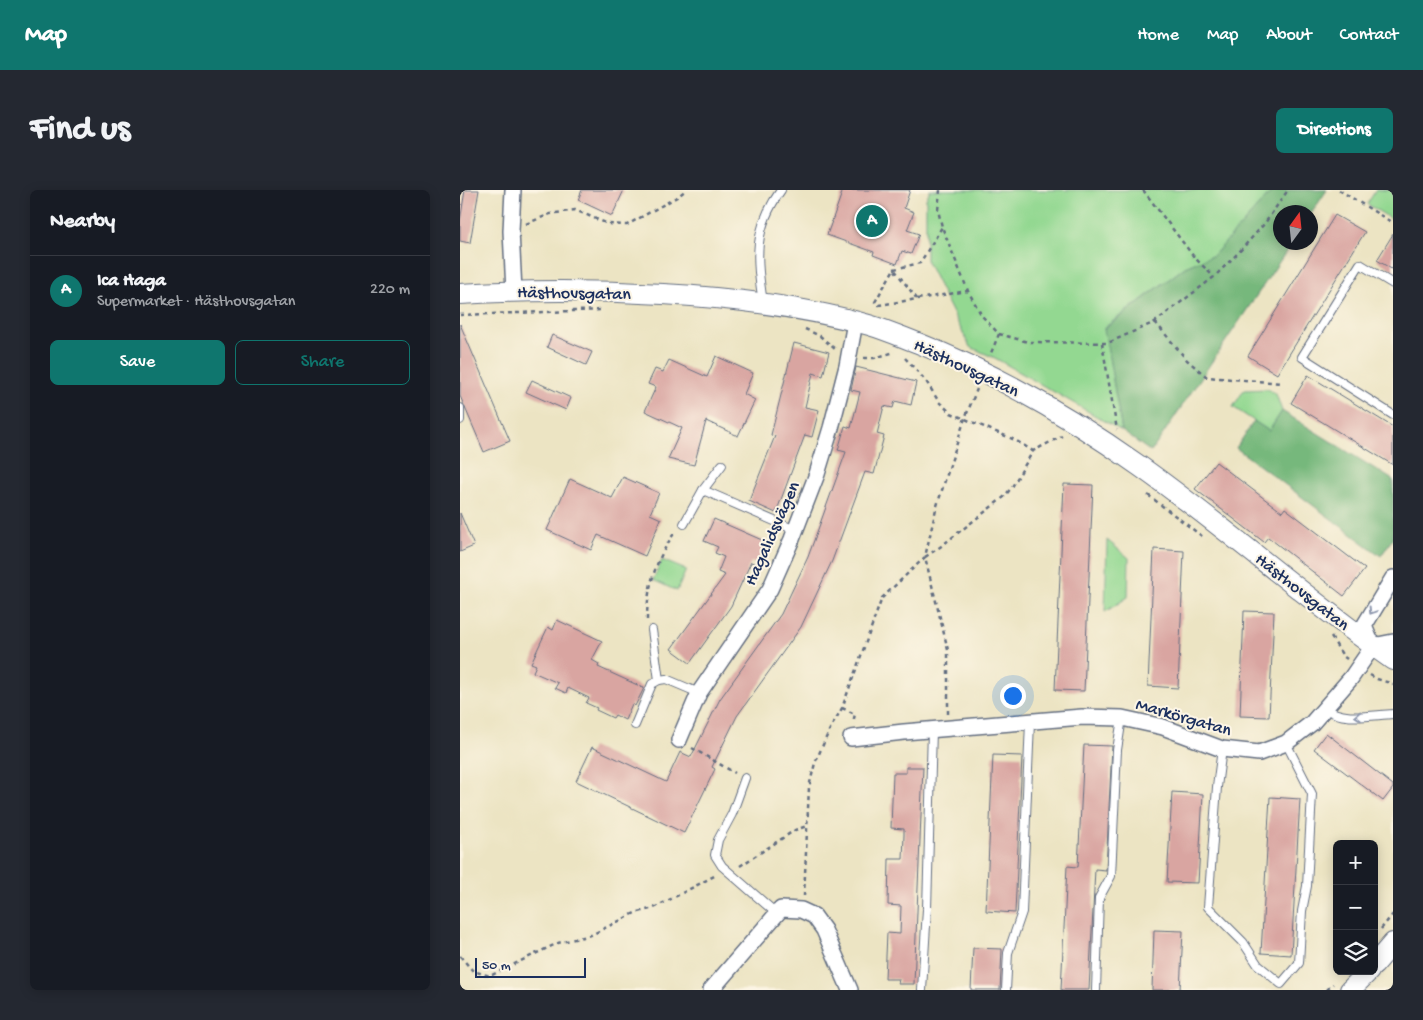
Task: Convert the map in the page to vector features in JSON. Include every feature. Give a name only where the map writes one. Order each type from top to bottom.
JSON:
[{"type":"street","points":[[513,190],[511,231],[514,290]]},
{"type":"street","name":"Hästhovsgatan","points":[[460,294],[514,290],[634,293],[763,303],[811,311],[869,325],[958,359],[1085,428],[1198,509],[1393,660]]},
{"type":"street","name":"Hagalidsvägen","points":[[679,740],[699,693],[770,588],[795,530],[817,474],[831,428],[847,366],[855,322]]},
{"type":"street","points":[[1393,578],[1364,626],[1373,646],[1393,642]]},
{"type":"street","name":"Markörgatan","points":[[851,738],[1082,717],[1122,718],[1163,727],[1222,749],[1259,753],[1286,743],[1312,723],[1351,678],[1373,646]]},
{"type":"street","points":[[711,990],[782,909],[801,910],[814,916],[824,930],[850,990]]},
{"type":"street","points":[[1378,955],[1386,938]]},
{"type":"street","points":[[1350,990],[1364,975]]},
{"type":"lane","points":[[763,303],[758,266],[760,233],[769,207],[781,190]]},
{"type":"lane","points":[[1393,284],[1360,264],[1302,357],[1393,415]]},
{"type":"lane","points":[[460,408],[460,420]]},
{"type":"lane","points":[[684,524],[703,490],[722,465]]},
{"type":"lane","points":[[703,490],[795,530]]},
{"type":"lane","points":[[652,630],[659,680]]},
{"type":"lane","points":[[635,725],[652,684],[659,680],[666,679],[699,693]]},
{"type":"lane","points":[[1325,708],[1333,714],[1344,716],[1393,714]]},
{"type":"lane","points":[[1096,990],[1099,898],[1111,876],[1117,750],[1122,718]]},
{"type":"lane","points":[[1006,990],[1008,953],[1022,912],[1030,722]]},
{"type":"lane","points":[[922,990],[939,729]]},
{"type":"lane","points":[[1222,749],[1217,787],[1208,907],[1244,942],[1258,965],[1281,984],[1298,963],[1302,911],[1308,886],[1312,794],[1286,743]]},
{"type":"lane","points":[[745,778],[732,814],[718,840],[715,855],[722,866],[777,914]]},
{"type":"path","points":[[511,231],[550,214],[575,210],[608,224],[627,225],[686,190]]},
{"type":"path","points":[[940,190],[938,210],[942,227],[968,291],[982,316],[999,334],[1028,342],[1102,343],[1108,343],[1154,322],[1214,278],[1265,223],[1288,190]]},
{"type":"path","points":[[1143,190],[1194,257],[1214,278]]},
{"type":"path","points":[[1338,190],[1393,223]]},
{"type":"path","points":[[942,227],[920,263],[894,269],[875,302],[879,305],[968,291]]},
{"type":"path","points":[[894,269],[917,299]]},
{"type":"path","points":[[460,314],[609,310]]},
{"type":"path","points":[[1154,322],[1187,360],[1207,377],[1282,383]]},
{"type":"path","points":[[803,328],[820,336],[842,354]]},
{"type":"path","points":[[991,353],[999,334]]},
{"type":"path","points":[[1102,343],[1120,453]]},
{"type":"path","points":[[856,358],[874,358],[898,352]]},
{"type":"path","points":[[905,358],[926,381],[939,402],[951,413],[1015,440],[1033,451]]},
{"type":"path","points":[[939,729],[948,650],[924,557],[936,509],[965,418],[977,390]]},
{"type":"path","points":[[801,910],[804,897],[810,787],[816,763],[829,731],[842,708],[882,598],[924,557],[940,547],[1004,497],[1033,451],[1064,435]]},
{"type":"path","points":[[1147,494],[1208,541]]},
{"type":"path","points":[[652,630],[647,620],[647,600],[653,574],[665,547],[677,530],[684,524]]},
{"type":"path","points":[[1328,632],[1344,656]]},
{"type":"path","points":[[1377,679],[1393,684]]},
{"type":"path","points":[[842,708],[855,714],[851,738]]},
{"type":"path","points":[[679,740],[745,778]]},
{"type":"path","points":[[460,956],[473,971],[490,976],[558,943],[591,935],[635,913],[654,908],[719,874],[736,869],[795,830],[808,826]]},
{"type":"path","points":[[1386,938],[1393,914]]},
{"type":"green space","points":[[930,190],[1273,190],[1214,255],[1185,267],[1104,328],[1122,431],[995,358],[970,347],[926,260],[926,199]]},
{"type":"green space","points":[[1273,190],[1327,190],[1317,205],[1273,205],[1273,250],[1287,250],[1151,452],[1122,431],[1104,329],[1185,267],[1214,255]]},
{"type":"green space","points":[[1376,190],[1393,190],[1393,220],[1367,204]]},
{"type":"green space","points":[[1268,389],[1276,394],[1282,411],[1269,431],[1233,407],[1244,390]]},
{"type":"green space","points":[[1282,411],[1393,480],[1393,538],[1381,556],[1236,448],[1254,421],[1269,431]]},
{"type":"green space","points":[[1107,540],[1129,558],[1128,597],[1105,612]]},
{"type":"green space","points":[[662,560],[686,570],[677,591],[653,580]]},
{"type":"building","points":[[465,190],[479,190],[470,243],[460,241],[460,222]]},
{"type":"building","points":[[582,190],[624,190],[612,216],[578,200]]},
{"type":"building","points":[[843,190],[910,190],[904,208],[914,212],[907,230],[919,234],[911,254],[902,251],[897,264],[873,255],[874,252],[827,235]]},
{"type":"building","points":[[1335,215],[1365,232],[1277,374],[1248,356],[1313,250],[1318,250],[1318,243]]},
{"type":"building","points":[[1393,234],[1393,270],[1377,260]]},
{"type":"building","points":[[460,324],[510,441],[484,452],[460,396]]},
{"type":"building","points":[[552,335],[592,352],[586,365],[547,347]]},
{"type":"building","points":[[794,343],[829,352],[823,376],[813,373],[805,407],[819,410],[812,437],[805,435],[776,513],[749,501],[775,436],[771,435]]},
{"type":"building","points":[[716,356],[753,373],[744,394],[755,400],[738,436],[706,421],[694,465],[668,459],[682,428],[645,411],[656,387],[648,384],[655,369],[663,372],[669,360],[707,377]]},
{"type":"building","points":[[856,367],[916,382],[911,405],[895,401],[893,408],[884,406],[877,434],[884,436],[874,474],[865,472],[832,561],[801,627],[737,716],[712,767],[715,769],[684,833],[576,781],[592,747],[666,782],[680,752],[691,757],[720,699],[781,614],[808,557],[846,452],[838,450],[845,426],[851,428],[860,392],[851,390]]},
{"type":"building","points":[[1308,375],[1393,427],[1393,465],[1291,403]]},
{"type":"building","points":[[532,380],[571,398],[566,410],[526,392]]},
{"type":"building","points":[[1216,462],[1282,512],[1285,508],[1365,569],[1344,596],[1268,537],[1264,542],[1195,489]]},
{"type":"building","points":[[623,477],[659,493],[650,514],[661,519],[645,556],[598,535],[591,550],[547,530],[570,479],[612,498]]},
{"type":"building","points":[[1064,484],[1093,485],[1084,691],[1055,690]]},
{"type":"building","points":[[460,513],[474,546],[460,552]]},
{"type":"building","points":[[714,519],[771,544],[761,566],[751,562],[731,606],[690,663],[671,649],[725,575],[718,572],[724,557],[715,553],[718,547],[704,541]]},
{"type":"building","points":[[1154,549],[1184,551],[1178,688],[1148,686]]},
{"type":"building","points":[[1244,611],[1274,612],[1269,717],[1240,716]]},
{"type":"building","points":[[557,620],[602,641],[592,660],[599,664],[598,667],[644,688],[635,706],[632,704],[625,720],[615,715],[613,718],[596,710],[597,708],[586,703],[589,698],[568,688],[566,693],[555,688],[558,683],[533,672],[536,665],[531,663],[548,627],[553,630]]},
{"type":"building","points":[[1326,733],[1393,785],[1393,788],[1383,801],[1314,749]]},
{"type":"building","points":[[1084,745],[1112,746],[1106,870],[1095,869],[1089,990],[1061,990],[1067,866],[1078,867]]},
{"type":"building","points":[[993,755],[1022,756],[1015,913],[986,911]]},
{"type":"building","points":[[906,767],[923,767],[914,984],[898,984],[899,979],[885,979],[887,933],[900,934],[901,906],[888,905],[889,859],[903,859],[904,829],[891,828],[893,773],[906,773]]},
{"type":"building","points":[[1172,792],[1203,794],[1198,883],[1167,882]]},
{"type":"building","points":[[1270,797],[1300,799],[1291,955],[1261,953]]},
{"type":"building","points":[[1154,930],[1183,931],[1180,990],[1152,990]]},
{"type":"building","points":[[973,948],[1002,949],[1000,990],[971,990]]},
{"type":"place","name":"Ica Haga","points":[[872,221]]}]
